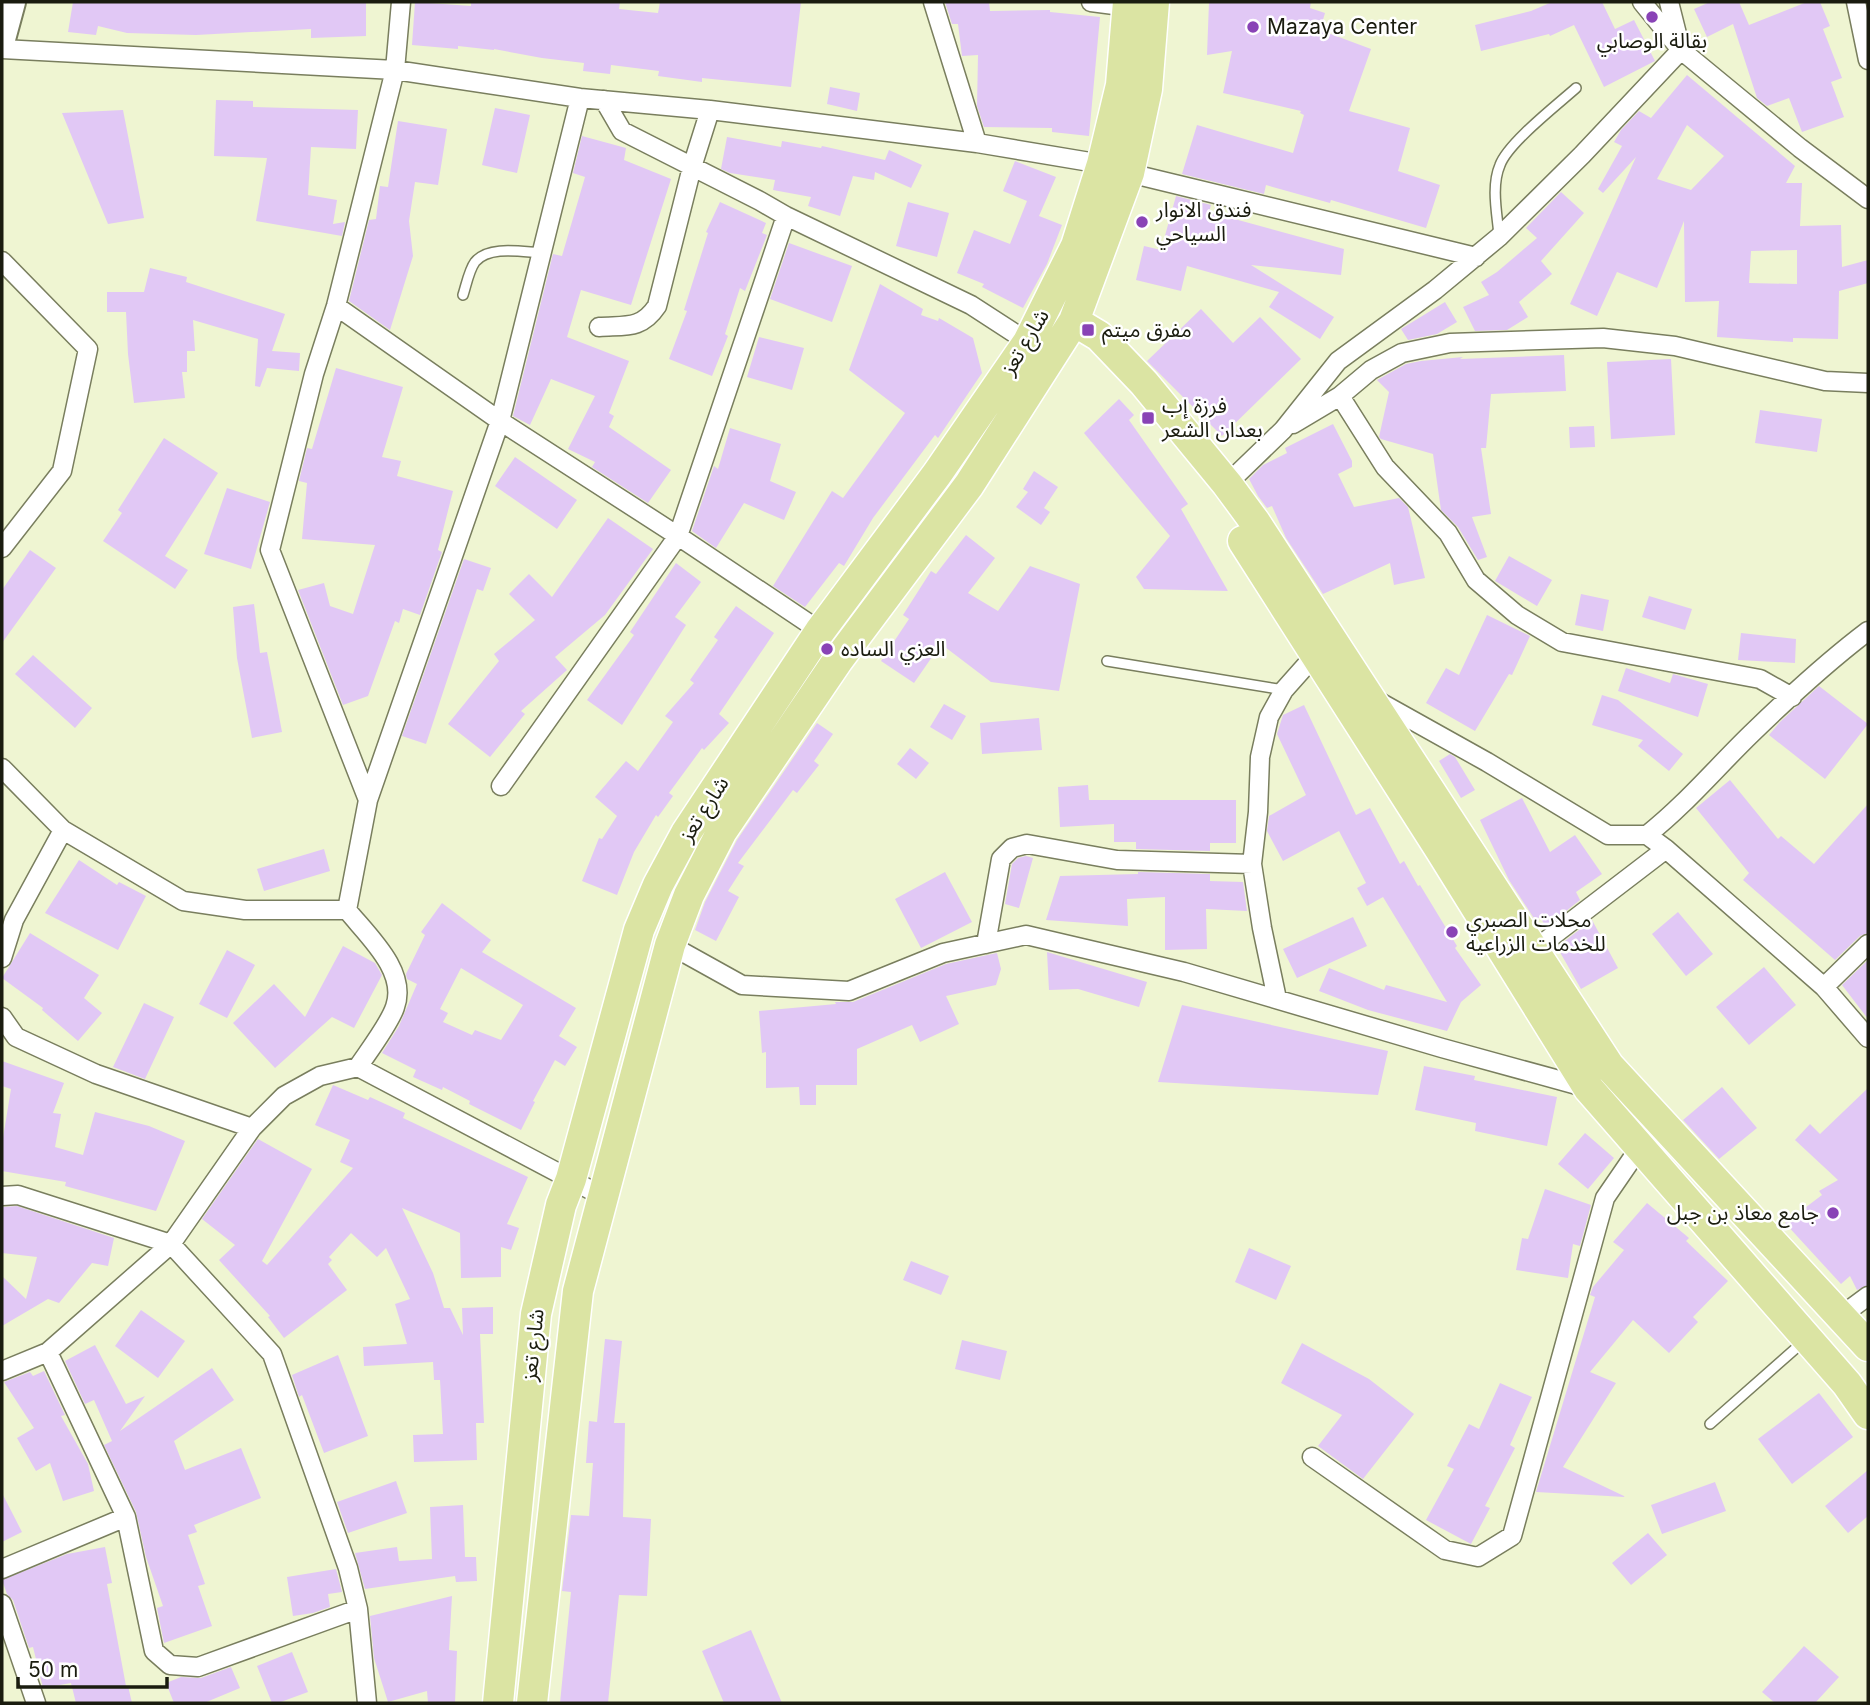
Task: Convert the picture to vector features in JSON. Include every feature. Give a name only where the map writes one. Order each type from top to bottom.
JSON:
[{"type":"main road","points":[[2,39],[12,2]]},
{"type":"main road","name":"شارع تعز","points":[[498,1703],[536,1314],[561,1205],[571,1179],[639,930],[658,885],[686,833],[820,631],[937,474],[1028,342],[1116,168],[1147,89],[1141,5]]},
{"type":"main road","name":"شارع تعز","points":[[532,1703],[578,1291],[670,945],[689,895],[722,831],[838,660],[969,485],[1073,321],[1116,168]]},
{"type":"main road","points":[[1073,321],[1099,335],[1135,374],[1227,484],[1255,522],[1609,1066],[1868,1346]]},
{"type":"main road","points":[[1227,484],[1241,537],[1589,1089],[1847,1384],[1868,1414]]},
{"type":"street","points":[[368,800],[270,550],[395,70],[401,2]]},
{"type":"street","points":[[933,2],[976,143]]},
{"type":"street","points":[[1091,2],[1141,5]]},
{"type":"street","points":[[1642,2],[1681,50],[1800,148],[1868,199]]},
{"type":"street","points":[[1669,2],[1681,50]]},
{"type":"street","points":[[1856,2],[1868,60]]},
{"type":"street","points":[[2,49],[395,70],[580,98],[710,110],[976,143],[1116,168],[1476,257]]},
{"type":"street","points":[[1227,484],[1283,430],[1338,361],[1435,290],[1499,237],[1582,155],[1681,50]]},
{"type":"street","points":[[358,1067],[395,1007],[397,985],[390,964],[347,910],[368,800],[500,421],[580,98]]},
{"type":"street","points":[[604,100],[622,131],[786,216],[971,305],[1028,342]]},
{"type":"street","points":[[599,327],[639,324],[649,318],[657,306],[692,167],[710,110]]},
{"type":"street","points":[[500,786],[678,536],[786,216]]},
{"type":"street","points":[[2,261],[88,349],[62,471],[2,548]]},
{"type":"street","points":[[335,306],[500,421],[820,631]]},
{"type":"street","points":[[1283,430],[1340,396],[1371,370],[1402,354],[1450,343],[1603,338],[1675,346],[1825,381],[1868,383]]},
{"type":"street","points":[[1340,396],[1385,467],[1448,533],[1476,580],[1517,615],[1562,642],[1760,679],[1791,697]]},
{"type":"street","points":[[1647,835],[1791,697],[1868,631]]},
{"type":"street","points":[[1277,999],[1252,864],[1258,812],[1260,757],[1269,717],[1284,690],[1316,654]]},
{"type":"street","points":[[1367,695],[1487,762],[1608,835],[1647,835],[1824,987],[1868,1038]]},
{"type":"street","points":[[2,768],[63,831],[183,901],[245,910],[347,910]]},
{"type":"street","points":[[2,958],[14,920],[63,831]]},
{"type":"street","points":[[986,944],[1001,859],[1012,848],[1027,844],[1117,860],[1252,864]]},
{"type":"street","points":[[1534,950],[1666,849]]},
{"type":"street","points":[[670,945],[742,985],[849,991],[943,953],[1026,935],[1184,972],[1589,1089]]},
{"type":"street","points":[[1824,987],[1868,944]]},
{"type":"street","points":[[2,1017],[16,1037],[96,1074],[252,1128]]},
{"type":"street","points":[[4,1365],[48,1352],[171,1244],[252,1128],[284,1096],[320,1076],[358,1067],[602,1196]]},
{"type":"street","points":[[1312,1457],[1445,1550],[1478,1558],[1512,1536],[1605,1198],[1640,1147],[1664,1125]]},
{"type":"street","points":[[2,1196],[19,1195],[171,1244],[272,1354],[348,1568],[358,1609],[367,1703]]},
{"type":"street","points":[[1841,1316],[1868,1296]]},
{"type":"street","points":[[48,1352],[127,1517],[154,1650],[170,1665],[198,1667],[358,1609]]},
{"type":"street","points":[[2,1569],[127,1517]]},
{"type":"street","points":[[2,1604],[36,1703]]},
{"type":"lane","points":[[1499,237],[1495,184],[1500,163],[1514,145],[1576,88]]},
{"type":"lane","points":[[463,295],[474,263],[485,255],[497,252],[542,253]]},
{"type":"lane","points":[[1107,661],[1284,690]]},
{"type":"lane","points":[[1710,1424],[1807,1339]]},
{"type":"building","points":[[73,2],[366,2],[366,36],[311,38],[311,29],[196,35],[127,33],[98,26],[96,35],[68,32]]},
{"type":"building","points":[[415,2],[471,6],[471,2],[620,2],[619,9],[658,13],[660,2],[801,2],[791,87],[702,78],[702,82],[658,76],[659,71],[611,65],[610,74],[583,71],[584,63],[494,49],[412,45]]},
{"type":"building","points":[[945,2],[989,2],[990,11],[1050,10],[1100,17],[1089,136],[1052,132],[1052,128],[984,127],[977,106],[978,55],[962,56],[958,24],[952,24]]},
{"type":"building","points":[[1209,2],[1311,2],[1310,8],[1325,13],[1320,30],[1371,49],[1349,111],[1410,128],[1398,171],[1440,185],[1426,228],[1331,200],[1330,203],[1266,185],[1264,194],[1182,174],[1197,125],[1293,153],[1304,115],[1301,111],[1223,93],[1232,51],[1207,55]]},
{"type":"building","points":[[1552,2],[1602,2],[1615,29],[1634,20],[1655,61],[1604,87],[1574,25],[1550,36],[1549,34],[1481,51],[1475,25],[1531,11]]},
{"type":"building","points":[[1710,2],[1739,2],[1749,25],[1807,2],[1820,2],[1830,26],[1823,29],[1842,78],[1831,82],[1844,117],[1802,132],[1789,98],[1767,106],[1757,98],[1733,24],[1707,37],[1694,9]]},
{"type":"building","points":[[1687,75],[1795,166],[1786,183],[1802,183],[1800,226],[1841,225],[1842,267],[1868,260],[1868,283],[1839,291],[1838,339],[1793,338],[1793,342],[1717,337],[1719,301],[1685,302],[1684,221],[1657,288],[1617,272],[1597,316],[1570,304],[1636,157],[1603,193],[1598,189],[1622,146],[1614,142],[1639,111],[1651,118]],"holes":[[[1687,125],[1724,156],[1691,190],[1657,179]],[[1797,250],[1797,284],[1749,283],[1751,251]]]},
{"type":"building","points":[[830,87],[860,93],[857,111],[827,104]]},
{"type":"building","points":[[216,100],[253,101],[253,107],[358,110],[356,149],[311,147],[308,195],[337,200],[333,224],[345,222],[342,236],[256,221],[267,158],[214,156]]},
{"type":"building","points":[[495,108],[530,115],[517,173],[482,165]]},
{"type":"building","points":[[123,110],[144,218],[108,224],[62,113]]},
{"type":"building","points":[[398,121],[447,129],[438,185],[415,182],[409,221],[413,256],[390,330],[349,301],[369,220],[376,219],[380,186],[388,187]]},
{"type":"building","points":[[582,136],[626,148],[624,160],[671,179],[631,305],[581,290],[567,337],[629,361],[609,413],[614,416],[609,427],[671,470],[648,503],[592,467],[595,462],[568,449],[595,396],[551,379],[530,425],[513,416],[553,254],[562,256],[585,177],[573,173]]},
{"type":"building","points":[[727,137],[781,147],[782,141],[821,148],[822,146],[885,160],[889,150],[922,165],[911,188],[875,172],[874,180],[853,176],[840,216],[808,206],[811,197],[773,190],[775,180],[730,173],[721,169]]},
{"type":"building","points":[[1015,161],[1056,177],[1039,216],[1062,225],[1047,264],[1023,308],[982,287],[984,284],[957,273],[974,230],[1010,244],[1027,201],[1003,191]]},
{"type":"building","points":[[1561,192],[1584,213],[1541,261],[1552,274],[1519,302],[1528,317],[1507,330],[1475,331],[1463,307],[1489,295],[1481,282],[1537,238],[1526,228]]},
{"type":"building","points":[[1176,196],[1211,205],[1209,212],[1344,249],[1341,275],[1251,265],[1334,317],[1320,339],[1269,307],[1279,292],[1187,266],[1181,291],[1136,280],[1144,246],[1161,250]]},
{"type":"building","points":[[720,202],[766,223],[762,233],[767,235],[745,291],[740,288],[725,334],[728,336],[712,376],[669,359],[687,311],[684,310],[708,233],[706,232]]},
{"type":"building","points":[[908,202],[949,213],[937,257],[896,246]]},
{"type":"building","points":[[789,243],[852,266],[832,322],[770,299]]},
{"type":"building","points":[[150,268],[187,277],[186,282],[285,314],[272,351],[300,353],[299,371],[267,368],[260,387],[255,386],[258,339],[193,320],[195,351],[187,351],[187,372],[182,372],[185,398],[134,403],[126,312],[107,312],[107,292],[144,292]]},
{"type":"building","points":[[880,284],[923,309],[921,315],[938,321],[939,318],[973,338],[982,373],[938,438],[935,435],[873,518],[844,566],[839,563],[805,607],[773,586],[832,491],[843,498],[905,413],[849,370]]},
{"type":"building","points":[[1445,302],[1457,322],[1437,334],[1408,340],[1401,329]]},
{"type":"building","points":[[1201,309],[1233,343],[1260,317],[1301,359],[1222,436],[1147,361]]},
{"type":"building","points":[[759,337],[804,348],[792,390],[747,377]]},
{"type":"building","points":[[1564,355],[1566,391],[1491,394],[1486,448],[1481,448],[1491,514],[1472,517],[1487,557],[1478,560],[1458,527],[1441,510],[1433,454],[1379,437],[1389,392],[1377,380],[1406,364],[1421,361],[1463,357],[1460,359]]},
{"type":"building","points":[[1671,359],[1675,435],[1611,439],[1607,362]]},
{"type":"building","points":[[336,368],[403,387],[382,457],[401,461],[397,476],[453,491],[438,550],[442,552],[420,615],[403,609],[399,623],[395,621],[368,696],[343,705],[298,590],[324,583],[330,606],[353,614],[375,545],[302,539],[307,483],[299,481],[307,448],[312,449]]},
{"type":"building","points":[[1119,399],[1134,415],[1129,420],[1188,504],[1181,509],[1228,591],[1144,589],[1136,577],[1170,536],[1084,433]]},
{"type":"building","points":[[1760,410],[1822,419],[1817,452],[1755,443]]},
{"type":"building","points":[[1333,424],[1352,461],[1352,467],[1338,474],[1354,507],[1399,498],[1408,507],[1425,578],[1394,585],[1390,563],[1323,594],[1286,538],[1272,506],[1267,508],[1258,496],[1249,479],[1263,465],[1287,453],[1285,448]]},
{"type":"building","points":[[1594,426],[1595,447],[1570,448],[1569,427]]},
{"type":"building","points":[[730,428],[781,444],[770,481],[796,492],[784,520],[744,503],[716,548],[692,531],[714,466],[718,469]]},
{"type":"building","points":[[164,438],[218,473],[165,556],[188,570],[175,589],[103,541],[122,513],[118,510]]},
{"type":"building","points":[[515,457],[577,500],[557,529],[495,486]]},
{"type":"building","points":[[1034,471],[1058,487],[1044,508],[1050,512],[1041,525],[1016,507],[1028,492],[1023,489]]},
{"type":"building","points":[[227,488],[270,502],[251,569],[204,554]]},
{"type":"building","points":[[608,518],[653,549],[605,615],[555,657],[567,670],[521,711],[525,714],[490,757],[448,724],[499,661],[494,654],[535,620],[509,594],[529,574],[552,597]]},
{"type":"building","points":[[966,535],[995,558],[968,593],[998,611],[1030,566],[1080,584],[1059,691],[991,682],[941,644],[914,683],[881,661],[909,619],[903,615],[931,571],[936,574]]},
{"type":"building","points":[[30,550],[56,568],[2,643],[2,590]]},
{"type":"building","points":[[1509,556],[1552,580],[1537,606],[1495,581]]},
{"type":"building","points":[[464,559],[491,568],[483,591],[477,589],[426,744],[402,736]]},
{"type":"building","points":[[676,563],[701,582],[675,617],[686,625],[622,725],[587,700],[634,635],[630,632]]},
{"type":"building","points":[[1581,594],[1609,600],[1603,631],[1575,625]]},
{"type":"building","points":[[1649,596],[1692,609],[1685,630],[1642,617]]},
{"type":"building","points":[[254,604],[260,653],[267,652],[282,732],[252,738],[237,658],[233,607]]},
{"type":"building","points":[[736,606],[774,633],[719,714],[729,723],[704,750],[702,748],[669,793],[673,796],[658,817],[656,815],[634,852],[617,895],[582,881],[599,838],[602,839],[617,816],[595,797],[626,761],[638,771],[673,722],[665,716],[694,683],[690,680],[718,640],[714,637]]},
{"type":"building","points":[[1487,615],[1530,636],[1512,675],[1509,674],[1475,731],[1426,703],[1446,668],[1459,675]]},
{"type":"building","points":[[1741,633],[1796,639],[1795,663],[1738,660]]},
{"type":"building","points":[[33,655],[92,708],[75,728],[15,674]]},
{"type":"building","points":[[1626,668],[1670,683],[1673,674],[1708,684],[1698,717],[1618,691]]},
{"type":"building","points":[[1819,686],[1868,724],[1825,779],[1769,735]]},
{"type":"building","points":[[1602,695],[1618,700],[1683,754],[1669,771],[1638,746],[1643,740],[1592,725]]},
{"type":"building","points":[[944,704],[966,716],[952,740],[930,727]]},
{"type":"building","points":[[1304,705],[1356,815],[1370,808],[1400,864],[1404,861],[1457,946],[1455,948],[1481,985],[1461,1002],[1447,1031],[1368,1010],[1319,991],[1329,968],[1384,990],[1386,985],[1447,1002],[1383,897],[1367,906],[1357,888],[1366,883],[1339,831],[1283,861],[1267,831],[1269,816],[1306,795],[1277,734],[1283,715]]},
{"type":"building","points":[[1039,718],[1042,750],[982,754],[980,723]]},
{"type":"building","points":[[817,723],[833,734],[814,761],[819,765],[797,793],[793,790],[738,863],[744,866],[728,891],[739,897],[716,941],[695,930],[705,902],[737,840]]},
{"type":"building","points":[[910,748],[929,763],[916,779],[897,764]]},
{"type":"building","points":[[1450,754],[1455,757],[1475,790],[1461,798],[1439,761]]},
{"type":"building","points":[[1730,780],[1778,839],[1781,836],[1814,864],[1868,804],[1868,933],[1860,936],[1835,960],[1743,880],[1749,873],[1696,808]]},
{"type":"building","points":[[1088,785],[1089,800],[1236,800],[1236,843],[1210,843],[1210,851],[1136,849],[1136,842],[1114,842],[1114,824],[1060,827],[1058,787]]},
{"type":"building","points":[[1522,798],[1550,852],[1575,835],[1602,874],[1576,892],[1580,900],[1546,927],[1540,917],[1535,920],[1509,880],[1480,820]]},
{"type":"building","points":[[324,849],[330,871],[264,891],[257,869]]},
{"type":"building","points":[[1018,858],[1033,858],[1019,908],[1005,904],[1012,864]]},
{"type":"building","points":[[79,860],[117,885],[119,882],[146,896],[118,950],[45,913]]},
{"type":"building","points":[[945,872],[972,922],[921,948],[895,899]]},
{"type":"building","points":[[1138,872],[1210,874],[1210,881],[1243,882],[1247,911],[1206,909],[1207,949],[1165,950],[1165,897],[1127,899],[1128,926],[1046,920],[1060,876]]},
{"type":"building","points":[[442,903],[491,940],[482,952],[576,1008],[559,1036],[577,1047],[565,1066],[555,1060],[521,1130],[469,1104],[470,1101],[443,1087],[442,1090],[413,1077],[416,1070],[382,1053],[399,1026],[417,984],[407,979],[406,974],[425,935],[421,932]],"holes":[[[461,968],[523,1005],[501,1040],[475,1030],[472,1035],[443,1022],[448,1013],[440,1009]]]},
{"type":"building","points":[[1678,912],[1713,954],[1686,976],[1652,934]]},
{"type":"building","points":[[1353,917],[1367,946],[1297,978],[1283,949]]},
{"type":"building","points":[[1592,920],[1618,968],[1581,989],[1557,947]]},
{"type":"building","points":[[30,933],[99,975],[84,998],[102,1013],[78,1041],[42,1010],[43,1008],[2,978]]},
{"type":"building","points":[[343,946],[375,963],[382,975],[354,1028],[332,1017],[275,1068],[233,1023],[274,984],[305,1017]]},
{"type":"building","points":[[227,950],[255,965],[227,1018],[199,1004]]},
{"type":"building","points":[[1047,952],[1147,982],[1139,1007],[1078,989],[1049,990]]},
{"type":"building","points":[[997,953],[1001,969],[996,985],[946,996],[959,1024],[920,1042],[912,1025],[857,1049],[857,1085],[816,1085],[816,1105],[800,1105],[799,1087],[766,1088],[766,1052],[762,1053],[759,1011],[853,1002],[946,964]]},
{"type":"building","points":[[1868,960],[1868,1019],[1842,985]]},
{"type":"building","points":[[1764,967],[1796,1005],[1749,1045],[1716,1007]]},
{"type":"building","points":[[144,1003],[174,1017],[145,1079],[113,1067]]},
{"type":"building","points":[[1182,1005],[1388,1051],[1378,1095],[1158,1082]]},
{"type":"building","points":[[2,1061],[64,1083],[53,1113],[61,1114],[55,1147],[83,1155],[95,1112],[149,1126],[185,1141],[156,1211],[65,1186],[66,1182],[2,1171],[2,1144],[11,1089],[2,1086]]},
{"type":"building","points":[[1424,1066],[1475,1076],[1474,1080],[1557,1097],[1547,1146],[1475,1131],[1476,1123],[1415,1110]]},
{"type":"building","points":[[333,1085],[368,1100],[370,1097],[405,1113],[403,1118],[528,1177],[507,1224],[519,1228],[511,1250],[501,1247],[501,1277],[461,1278],[460,1233],[402,1208],[433,1273],[444,1308],[450,1308],[463,1335],[462,1308],[493,1307],[493,1334],[480,1334],[484,1423],[476,1423],[477,1460],[414,1462],[413,1435],[443,1434],[440,1380],[434,1380],[433,1362],[364,1366],[363,1347],[407,1344],[395,1304],[410,1299],[386,1248],[377,1257],[351,1233],[329,1257],[332,1260],[328,1264],[347,1290],[284,1338],[268,1317],[270,1316],[219,1260],[235,1245],[202,1219],[258,1139],[312,1169],[262,1261],[267,1265],[353,1168],[340,1162],[350,1140],[315,1125]]},
{"type":"building","points":[[1722,1087],[1757,1128],[1719,1159],[1683,1120]]},
{"type":"building","points":[[1868,1088],[1868,1285],[1857,1290],[1850,1276],[1841,1284],[1785,1223],[1822,1195],[1819,1191],[1838,1180],[1795,1140],[1810,1124],[1820,1134]]},
{"type":"building","points":[[1585,1133],[1614,1158],[1588,1189],[1558,1164]]},
{"type":"building","points":[[1545,1189],[1591,1205],[1580,1246],[1573,1244],[1568,1278],[1516,1270],[1522,1238],[1528,1239]]},
{"type":"building","points":[[1647,1203],[1689,1238],[1686,1241],[1728,1281],[1693,1317],[1698,1322],[1669,1353],[1633,1320],[1590,1372],[1616,1383],[1563,1467],[1626,1497],[1536,1492],[1595,1297],[1590,1295],[1593,1287],[1624,1250],[1613,1242]]},
{"type":"building","points":[[17,1206],[114,1238],[108,1266],[92,1263],[59,1303],[48,1299],[2,1326],[2,1276],[26,1299],[37,1257],[2,1253],[2,1207]]},
{"type":"building","points":[[1249,1248],[1291,1266],[1276,1300],[1235,1282]]},
{"type":"building","points":[[911,1261],[949,1276],[941,1295],[903,1280]]},
{"type":"building","points":[[141,1310],[185,1341],[158,1378],[115,1346]]},
{"type":"building","points":[[605,1339],[622,1341],[614,1423],[625,1423],[623,1517],[651,1519],[647,1596],[619,1595],[608,1703],[560,1703],[571,1592],[562,1591],[571,1515],[589,1516],[593,1463],[586,1463],[589,1421],[597,1422]]},
{"type":"building","points":[[962,1340],[1007,1351],[1000,1380],[955,1369]]},
{"type":"building","points":[[1302,1343],[1369,1379],[1414,1414],[1363,1479],[1318,1446],[1342,1415],[1281,1383]]},
{"type":"building","points":[[95,1345],[126,1404],[145,1396],[120,1431],[212,1368],[234,1400],[174,1441],[185,1470],[241,1448],[261,1498],[194,1525],[197,1532],[188,1535],[205,1584],[198,1586],[212,1626],[164,1643],[157,1608],[163,1606],[146,1557],[136,1512],[104,1445],[112,1441],[94,1400],[85,1404],[65,1361]]},
{"type":"building","points":[[338,1355],[368,1436],[324,1453],[292,1375]]},
{"type":"building","points":[[44,1371],[65,1415],[61,1416],[88,1464],[94,1491],[63,1501],[50,1463],[36,1471],[17,1438],[34,1428],[4,1382],[30,1372],[33,1376]]},
{"type":"building","points":[[1500,1383],[1532,1397],[1510,1445],[1515,1448],[1485,1506],[1490,1508],[1471,1544],[1426,1520],[1454,1469],[1447,1466],[1469,1424],[1479,1429]]},
{"type":"building","points":[[1819,1393],[1853,1437],[1792,1484],[1758,1439]]},
{"type":"building","points":[[1868,1470],[1868,1516],[1848,1533],[1825,1506]]},
{"type":"building","points":[[396,1481],[407,1513],[348,1533],[337,1502]]},
{"type":"building","points":[[1715,1482],[1726,1511],[1662,1534],[1651,1505]]},
{"type":"building","points":[[2,1493],[22,1532],[2,1542]]},
{"type":"building","points":[[463,1505],[465,1557],[476,1557],[477,1581],[456,1582],[455,1576],[365,1589],[355,1553],[397,1547],[399,1561],[432,1559],[430,1507]]},
{"type":"building","points":[[1648,1533],[1667,1555],[1631,1585],[1612,1563]]},
{"type":"building","points":[[105,1547],[112,1583],[107,1584],[126,1686],[132,1703],[76,1703],[71,1683],[43,1688],[33,1647],[29,1648],[13,1600],[7,1594],[2,1580],[67,1554]]},
{"type":"building","points":[[336,1569],[342,1592],[328,1594],[330,1607],[293,1616],[287,1577]]},
{"type":"building","points":[[452,1596],[449,1650],[457,1651],[455,1703],[428,1703],[427,1691],[388,1702],[374,1658],[370,1616]]},
{"type":"building","points":[[751,1630],[782,1703],[724,1703],[702,1651]]},
{"type":"building","points":[[1804,1646],[1839,1677],[1815,1703],[1775,1703],[1762,1692]]},
{"type":"building","points":[[292,1652],[308,1692],[272,1703],[257,1666]]},
{"type":"building","points":[[231,1667],[240,1688],[204,1703],[174,1703],[166,1683],[181,1677],[201,1678]]},
{"type":"place","name":"بقالة الوصابي","points":[[1652,17]]},
{"type":"place","name":"Mazaya Center","points":[[1253,27]]},
{"type":"place","name":"فندق الانوار السياحي","points":[[1142,222]]},
{"type":"place","name":"مفرق ميتم","points":[[1088,330]]},
{"type":"place","name":"فرزة إب بعدان الشعر","points":[[1148,418]]},
{"type":"place","name":"العزي الساده","points":[[827,649]]},
{"type":"place","name":"محلات الصبري للخدمات الزراعيه","points":[[1452,932]]},
{"type":"place","name":"جامع معاذ بن جبل","points":[[1833,1213]]}]
